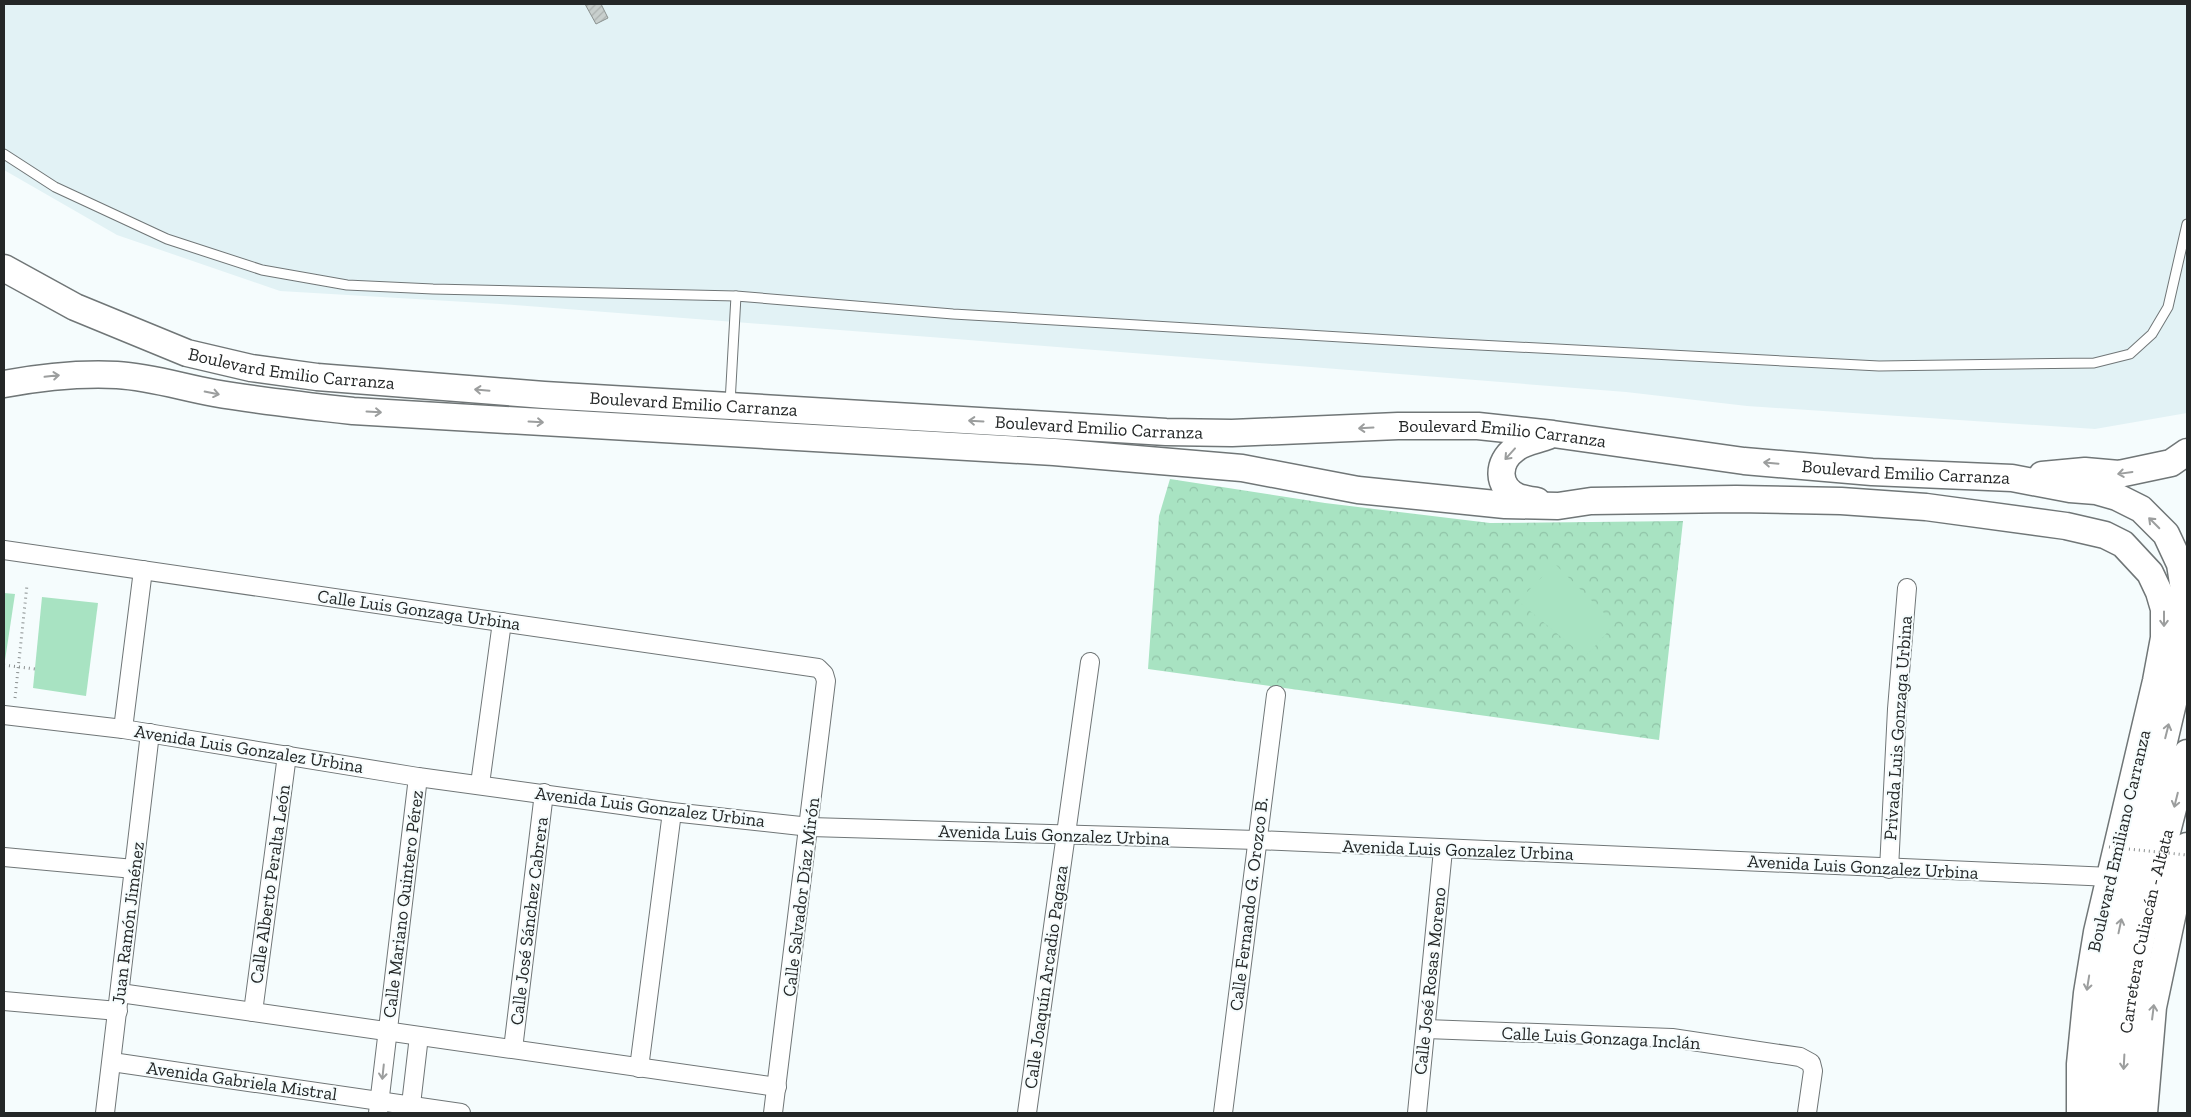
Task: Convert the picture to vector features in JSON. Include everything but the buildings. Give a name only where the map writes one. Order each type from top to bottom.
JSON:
[{"type":"street","name":"Boulevard Emilio Carranza","points":[[4,268],[76,307],[187,353],[251,368],[327,378],[728,420],[1054,452],[1242,468],[1377,492],[1463,502],[1558,506],[1591,501],[1736,499],[1841,501],[1926,506],[2066,526],[2104,535],[2123,544],[2150,573]]},
{"type":"street","name":"Boulevard Emilio Carranza","points":[[4,384],[74,374],[117,375],[152,378],[211,392],[284,404],[353,411],[1232,433],[1398,426],[1478,426],[1554,434],[1744,461],[1872,472],[2012,478],[2117,496],[2141,509],[2166,534],[2180,564],[2186,596],[2185,652],[2112,963],[2102,1056],[2102,1113]]},
{"type":"street","points":[[1554,434],[1516,447],[1501,465],[1501,478],[1506,487],[1517,496],[1558,506]]},
{"type":"street","points":[[2012,478],[2085,471],[2119,474],[2170,463],[2187,452]]},
{"type":"street","name":"Calle Luis Gonzaga Urbina","points":[[4,550],[812,667],[824,674],[826,680]]},
{"type":"street","points":[[123,729],[143,570]]},
{"type":"street","name":"Boulevard Emiliano Carranza","points":[[2080,1113],[2080,1064],[2086,993],[2096,932],[2156,681],[2164,638],[2164,610],[2159,592],[2150,573]]},
{"type":"street","name":"Privada Luis Gonzaga Urbina","points":[[1889,869],[1897,709],[1907,588]]},
{"type":"street","points":[[480,784],[502,622]]},
{"type":"street","name":"Calle Joaquín Arcadio Pagaza","points":[[1027,1113],[1090,662]]},
{"type":"street","name":"Calle Salvador Díaz Mirón","points":[[773,1113],[810,827],[826,680]]},
{"type":"street","name":"Calle Fernando G. Orozco B.","points":[[1223,1113],[1276,694]]},
{"type":"street","name":"Avenida Luis Gonzalez Urbina","points":[[8,716],[123,729],[418,776],[672,812],[810,827],[1065,836],[1257,840],[1443,850],[2110,877]]},
{"type":"street","name":"Juan Ramón Jiménez","points":[[106,1113],[150,733]]},
{"type":"street","name":"Carretera Culiacán - Altata","points":[[2122,1113],[2126,1028],[2133,976],[2187,753]]},
{"type":"street","name":"Calle Alberto Peralta León","points":[[253,1012],[287,755]]},
{"type":"street","name":"Calle Mariano Quintero Pérez","points":[[379,1107],[418,776]]},
{"type":"street","name":"Calle José Sánchez Cabrera","points":[[513,1049],[544,793]]},
{"type":"street","points":[[639,1068],[672,812]]},
{"type":"street","name":"Carretera Culiacán - Altata","points":[[2144,1113],[2153,1007],[2187,846]]},
{"type":"street","name":"Calle José Rosas Moreno","points":[[1417,1113],[1443,850]]},
{"type":"street","points":[[4,857],[134,869]]},
{"type":"street","points":[[120,993],[776,1087]]},
{"type":"street","points":[[4,1001],[118,1011]]},
{"type":"street","name":"Calle Luis Gonzaga Inclán","points":[[1426,1029],[1672,1038],[1800,1057],[1811,1063],[1813,1071],[1806,1113]]},
{"type":"street","points":[[411,1110],[420,1036]]},
{"type":"street","name":"Avenida Gabriela Mistral","points":[[112,1062],[379,1107],[461,1113]]},
{"type":"lane","points":[[4,154],[55,187],[167,240],[262,270],[347,285],[433,289],[736,296],[962,315],[1441,344],[1880,366],[2094,362],[2130,354],[2152,334],[2168,307],[2187,224]]},
{"type":"lane","points":[[728,420],[736,296]]},
{"type":"path","points":[[8,716],[18,666],[27,585]]},
{"type":"path","points":[[4,665],[35,669]]},
{"type":"path","points":[[2108,847],[2187,855]]},
{"type":"shaded area","points":[[4,4],[2187,4],[2187,413],[2095,429],[1747,406],[1626,392],[500,304],[280,291],[117,235],[4,170]]},
{"type":"green space","points":[[1170,479],[1325,503],[1490,523],[1683,521],[1659,740],[1148,669],[1159,516]]},
{"type":"green space","points":[[1555,564],[1615,624],[1585,657],[1518,601]]},
{"type":"green space","points":[[4,593],[15,594],[4,667]]},
{"type":"green space","points":[[42,597],[98,603],[86,696],[33,688]]}]
